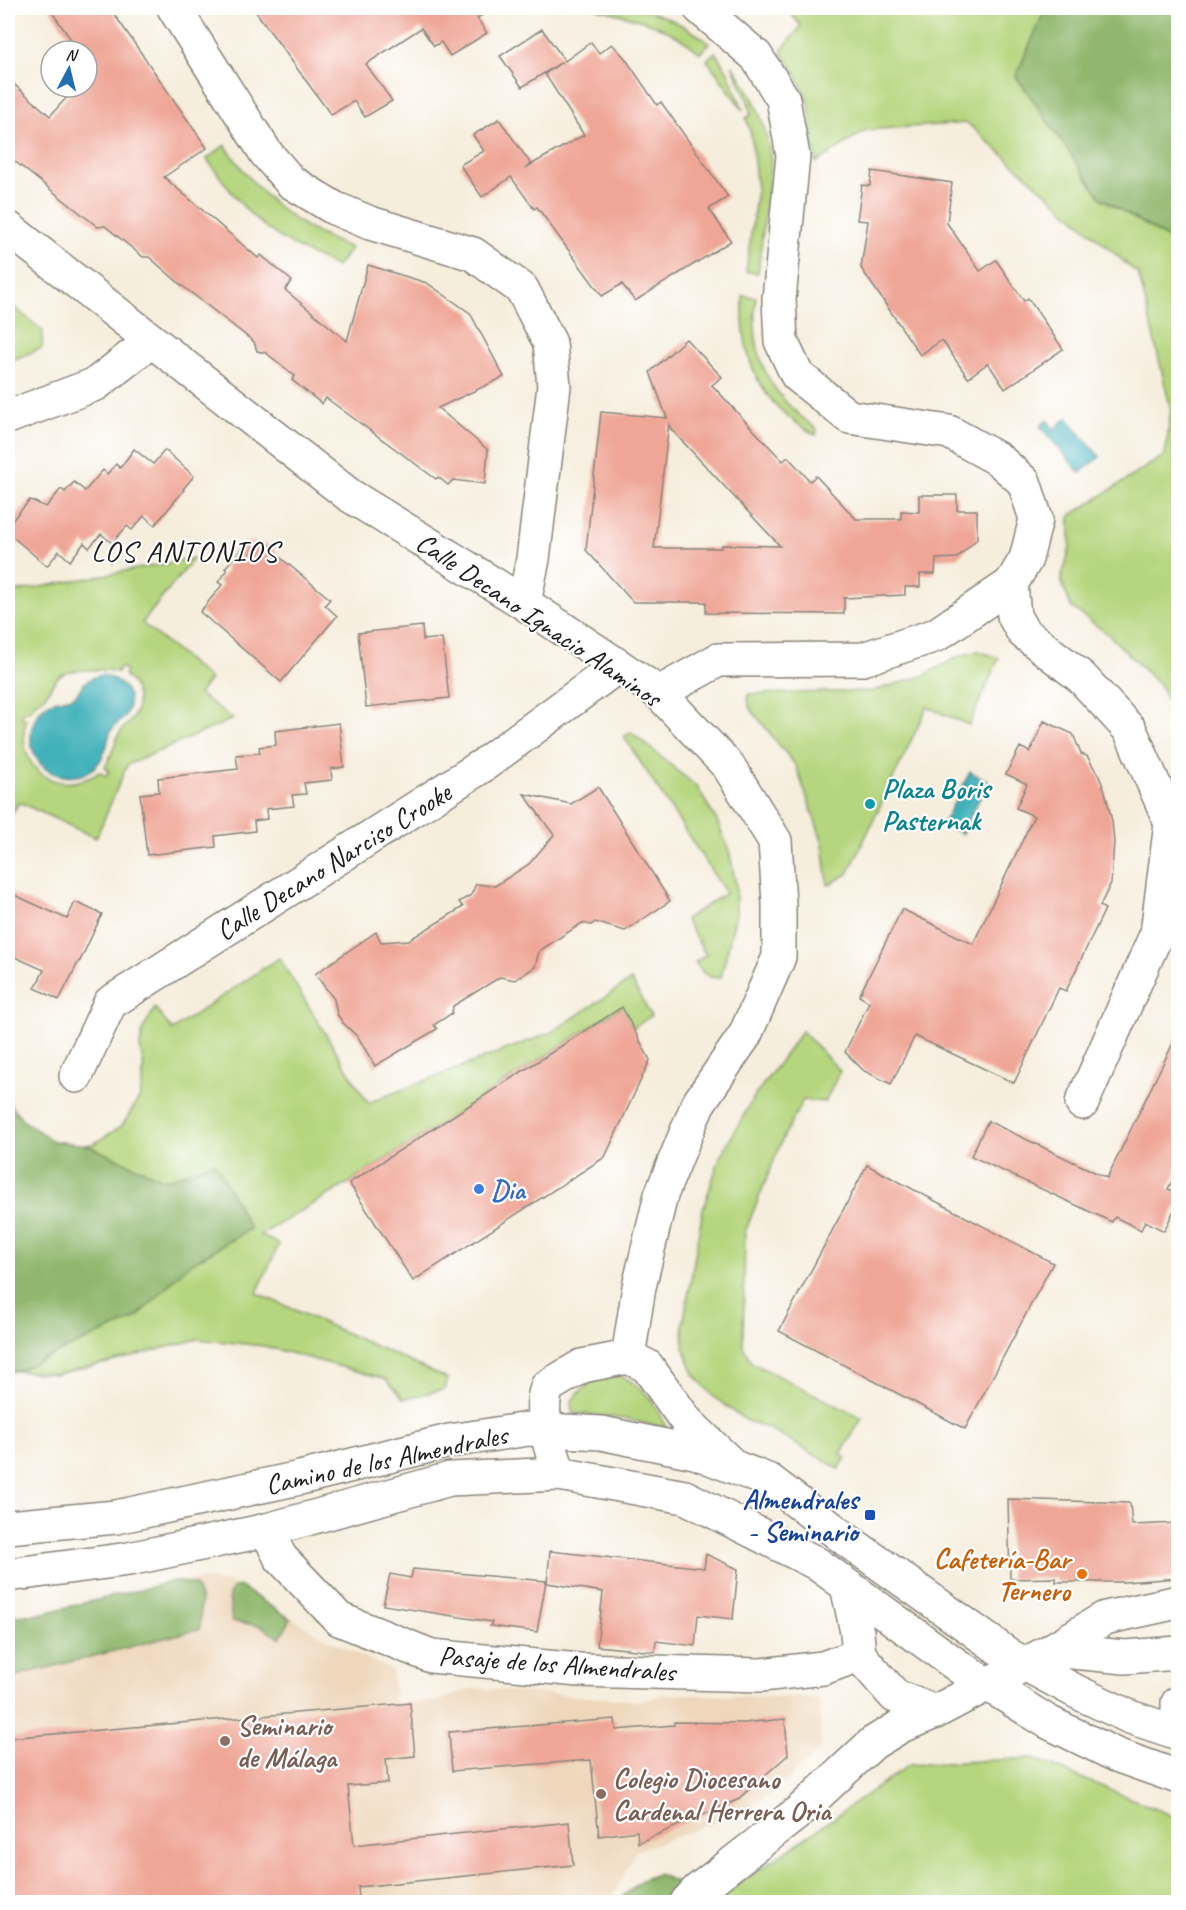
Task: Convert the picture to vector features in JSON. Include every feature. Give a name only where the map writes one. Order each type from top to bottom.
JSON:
[{"type":"street","points":[[174,8],[266,153],[291,182],[334,208],[370,223],[473,254],[522,289],[550,343],[554,386],[533,559],[524,603]]},
{"type":"street","points":[[658,693],[718,660],[862,659],[936,635],[1011,584],[1026,559],[1036,519],[1024,482],[998,459],[949,432],[849,417],[797,375],[781,341],[780,331],[779,299],[793,156],[783,99],[756,56],[700,8]]},
{"type":"street","name":"Calle Decano Ignacio Alaminos","points":[[8,228],[349,495],[524,603],[658,693],[729,767],[775,841],[779,904],[779,957],[744,1035],[698,1104],[661,1195],[639,1287],[628,1356]]},
{"type":"street","points":[[8,417],[96,384],[151,341]]},
{"type":"street","points":[[1011,584],[1014,616],[1023,632],[1081,677],[1130,730],[1171,823],[1157,933],[1082,1103]]},
{"type":"street","name":"Calle Decano Narciso Crooke","points":[[76,1076],[110,1003],[482,766],[618,666]]},
{"type":"street","points":[[560,1474],[546,1430],[543,1398],[547,1387],[582,1366],[628,1356],[647,1366],[687,1422],[733,1467]]},
{"type":"street","name":"Camino de los Almendrales","points":[[8,1527],[116,1516],[300,1478],[449,1441],[528,1429],[601,1433],[695,1452],[770,1481],[893,1574],[1010,1656],[1125,1657],[1179,1653]]},
{"type":"street","name":"Camino de los Almendrales","points":[[8,1575],[129,1559],[267,1530],[450,1479],[560,1474],[685,1497],[816,1563],[986,1685],[1048,1722],[1116,1755],[1179,1777]]},
{"type":"street","name":"Pasaje de los Almendrales","points":[[267,1530],[280,1557],[339,1619],[431,1656],[579,1670],[761,1675],[823,1668],[859,1655]]},
{"type":"street","points":[[847,1586],[857,1632],[859,1655],[895,1696],[935,1712]]},
{"type":"street","points":[[687,1902],[698,1890],[800,1811],[873,1743],[901,1726],[935,1712],[1039,1657],[1105,1618],[1179,1602]]},
{"type":"street","name":"Camino de los Almendrales","points":[[1039,1657],[1087,1697],[1130,1717],[1179,1733]]},
{"type":"shaded area","name":"Seminario de Málaga","points":[[211,1579],[239,1586],[331,1641],[392,1670],[395,1704],[438,1701],[472,1688],[643,1701],[662,1694],[819,1698],[821,1747],[805,1765],[749,1810],[636,1851],[610,1902],[8,1902],[8,1617],[39,1614],[175,1581]]},
{"type":"green space","points":[[628,7],[654,13],[683,26],[710,43],[700,53],[676,35],[663,29],[638,19],[595,8]]},
{"type":"green space","points":[[786,8],[1046,8],[1016,76],[1101,198],[1178,245],[1178,726],[1161,687],[1109,635],[1071,607],[1061,580],[1070,548],[1070,516],[1165,455],[1171,410],[1139,275],[967,123],[866,130],[816,163],[809,104],[795,72],[781,51],[801,26]]},
{"type":"green space","points":[[1046,8],[1178,8],[1178,245],[1101,198],[1016,76]]},
{"type":"green space","points":[[715,52],[728,72],[743,110],[707,60]]},
{"type":"green space","points":[[732,65],[747,87],[763,122],[771,161],[758,273],[746,272],[757,189],[751,135],[746,118],[751,115],[748,101]]},
{"type":"green space","points":[[225,145],[264,194],[279,207],[312,230],[351,248],[337,267],[281,238],[248,211],[207,159]]},
{"type":"green space","points":[[743,296],[756,297],[756,338],[766,373],[786,402],[817,429],[816,435],[796,423],[780,409],[757,378],[745,340]]},
{"type":"green space","points":[[8,302],[43,331],[42,348],[8,362]]},
{"type":"green space","points":[[194,558],[142,623],[210,679],[199,694],[233,719],[127,765],[96,838],[19,802],[13,812],[8,810],[8,690],[11,682],[8,680],[8,593]],"holes":[[[120,667],[126,670],[124,675],[132,683],[136,694],[136,712],[118,736],[105,767],[109,770],[106,776],[100,772],[84,780],[68,782],[54,780],[42,774],[33,765],[26,752],[24,736],[26,719],[21,717],[23,711],[29,711],[36,702],[44,697],[57,678],[66,673],[89,670],[117,672]]]},
{"type":"green space","name":"Plaza Boris Pasternak","points":[[978,651],[999,658],[969,725],[927,707],[848,874],[828,885],[823,843],[796,766],[749,707],[748,694],[873,691],[923,676],[959,656]]},
{"type":"green space","points":[[631,732],[697,787],[717,821],[729,850],[736,885],[736,914],[721,977],[709,976],[695,962],[706,955],[685,919],[726,893],[624,737]]},
{"type":"green space","points":[[279,958],[368,1103],[552,1032],[631,980],[651,1016],[633,1028],[621,1007],[349,1183],[260,1235],[279,1244],[257,1293],[448,1379],[445,1389],[404,1399],[386,1379],[264,1346],[198,1339],[57,1374],[16,1371],[136,1318],[187,1266],[249,1229],[165,1180],[87,1145],[95,1143],[122,1126],[140,1097],[144,1068],[140,1046],[143,1029],[155,1008],[172,1030]]},
{"type":"green space","points":[[802,1031],[840,1071],[825,1102],[803,1100],[783,1138],[745,1232],[743,1346],[752,1363],[862,1418],[841,1454],[846,1458],[839,1469],[766,1427],[747,1421],[715,1398],[694,1374],[684,1348],[683,1325],[703,1209],[720,1157],[754,1097]]},
{"type":"green space","points":[[8,1102],[24,1121],[53,1141],[87,1145],[165,1180],[215,1162],[250,1229],[187,1266],[136,1318],[16,1371],[8,1372]]},
{"type":"green space","points":[[619,1375],[635,1384],[648,1396],[659,1411],[666,1428],[572,1411],[571,1402],[587,1386],[597,1380]]},
{"type":"green space","points":[[175,1581],[195,1585],[201,1600],[200,1629],[8,1678],[8,1617],[39,1614]]},
{"type":"green space","points":[[239,1586],[291,1619],[280,1638],[261,1626],[232,1621],[229,1596],[232,1588]]},
{"type":"green space","points":[[1033,1758],[1178,1818],[1178,1902],[617,1902],[642,1880],[657,1874],[718,1899],[909,1765]]},
{"type":"green space","points":[[657,1874],[691,1889],[675,1902],[617,1902],[642,1880]]},
{"type":"water","points":[[1067,418],[1100,457],[1080,473],[1040,426],[1047,420],[1054,429]]},
{"type":"water","points":[[102,675],[115,680],[125,688],[129,700],[126,714],[112,729],[103,756],[95,767],[78,776],[53,773],[37,760],[33,750],[31,740],[35,720],[49,703],[76,695],[86,682]]},
{"type":"water","points":[[970,772],[988,781],[962,834],[943,824]]},
{"type":"building","points":[[49,8],[110,8],[207,148],[164,177],[258,258],[261,255],[292,281],[285,290],[347,341],[368,265],[427,283],[470,313],[504,377],[438,408],[488,450],[485,484],[453,480],[448,485],[438,477],[436,479],[326,398],[322,404],[292,380],[295,376],[266,353],[257,351],[254,342],[149,257],[143,257],[105,226],[98,227],[8,156],[8,79],[50,116],[65,99],[99,99],[99,39],[71,39]]},
{"type":"building","points":[[253,8],[494,8],[477,18],[487,33],[450,56],[441,42],[434,46],[421,28],[366,64],[392,101],[365,117],[354,101],[331,115]]},
{"type":"building","points":[[542,29],[565,61],[591,42],[599,53],[612,44],[625,58],[657,105],[661,102],[728,197],[709,209],[731,241],[635,301],[622,284],[602,296],[537,207],[534,209],[511,177],[482,197],[460,165],[484,151],[473,135],[499,119],[531,164],[525,168],[584,135],[545,74],[562,62],[522,87],[500,56]]},
{"type":"building","points":[[872,171],[952,183],[947,223],[980,271],[996,260],[1024,301],[1028,298],[1063,349],[1005,389],[988,363],[968,378],[942,340],[920,355],[861,268],[868,221],[857,220],[862,185],[870,186]]},
{"type":"building","points":[[686,339],[722,377],[712,385],[747,423],[783,461],[788,457],[810,481],[816,476],[856,519],[901,519],[901,511],[919,512],[919,495],[957,495],[957,510],[977,510],[977,539],[957,558],[936,559],[935,574],[920,574],[920,587],[905,587],[905,595],[844,598],[844,614],[706,613],[706,602],[633,602],[586,550],[601,412],[667,418],[650,372]],"holes":[[[669,423],[671,429],[780,546],[722,545],[721,548],[654,548]]]},
{"type":"building","points":[[134,449],[153,464],[165,450],[194,476],[155,525],[144,516],[132,530],[127,526],[112,543],[101,534],[89,548],[84,543],[70,561],[59,551],[47,566],[8,533],[8,525],[30,500],[46,507],[61,489],[65,492],[74,482],[85,491],[103,470],[107,474],[116,464],[120,468]]},
{"type":"building","points":[[247,542],[273,546],[275,553],[330,599],[325,605],[337,616],[281,682],[200,612],[222,585],[218,582],[227,571],[225,568]]},
{"type":"building","points":[[422,626],[423,640],[442,638],[449,698],[366,707],[358,633]]},
{"type":"building","points":[[1044,721],[1073,734],[1081,754],[1087,756],[1105,791],[1114,842],[1111,883],[1100,906],[1105,909],[1066,991],[1059,988],[1014,1083],[915,1036],[891,1084],[864,1071],[845,1052],[869,1002],[859,996],[902,909],[973,944],[1034,816],[1016,808],[1027,784],[1006,774],[1020,747],[1030,752]]},
{"type":"building","points":[[339,723],[344,767],[331,769],[332,780],[304,783],[306,794],[292,795],[294,806],[266,809],[267,819],[254,821],[255,831],[215,836],[216,847],[147,855],[140,794],[159,792],[158,778],[238,769],[236,755],[260,753],[259,747],[276,745],[275,731]]},
{"type":"building","points":[[598,787],[670,901],[625,931],[595,922],[591,925],[582,923],[539,951],[535,967],[515,980],[500,977],[453,1006],[452,1013],[434,1025],[437,1029],[375,1066],[358,1037],[337,1014],[334,999],[315,974],[376,932],[381,942],[409,940],[463,907],[459,902],[471,895],[476,884],[495,886],[529,864],[554,835],[524,794],[571,804]]},
{"type":"building","points":[[8,892],[67,919],[75,902],[102,914],[59,1000],[35,988],[44,970],[8,954]]},
{"type":"building","points":[[622,1007],[650,1060],[605,1157],[413,1281],[349,1183]]},
{"type":"building","points":[[1179,1031],[1179,1167],[1168,1189],[1179,1194],[1179,1200],[1164,1231],[1145,1221],[1141,1230],[1115,1217],[1112,1222],[971,1156],[988,1121],[1107,1178]]},
{"type":"building","points":[[867,1165],[1053,1263],[965,1429],[779,1331]]},
{"type":"building","points":[[1008,1499],[1130,1503],[1132,1525],[1179,1523],[1179,1578],[1124,1582],[1056,1582],[1056,1578],[1010,1579]]},
{"type":"building","points":[[550,1551],[704,1568],[706,1554],[738,1569],[733,1619],[698,1615],[695,1646],[656,1641],[655,1652],[597,1646],[603,1592],[547,1583]]},
{"type":"building","points":[[413,1569],[546,1581],[537,1632],[490,1626],[492,1622],[383,1605],[390,1574],[411,1578]]},
{"type":"building","points":[[410,1703],[415,1756],[386,1759],[388,1783],[348,1786],[354,1845],[569,1822],[573,1865],[358,1887],[359,1900],[335,1902],[8,1902],[8,1738]]},
{"type":"building","points":[[615,1719],[616,1730],[674,1725],[674,1722],[744,1723],[785,1719],[788,1755],[737,1800],[638,1843],[637,1831],[599,1836],[591,1760],[452,1771],[449,1732]]},
{"type":"place","name":"Plaza Boris Pasternak","points":[[870,804]]},
{"type":"place","name":"Dia","points":[[479,1189]]},
{"type":"place","name":"Almendrales - Seminario","points":[[870,1515]]},
{"type":"place","name":"Cafetería-Bar Ternero","points":[[1082,1574]]},
{"type":"place","name":"Seminario de Málaga","points":[[225,1741]]},
{"type":"place","name":"Colegio Diocesano Cardenal Herrera Oria","points":[[601,1794]]},
{"type":"district","name":"LOS ANTONIOS","points":[[185,551]]}]
